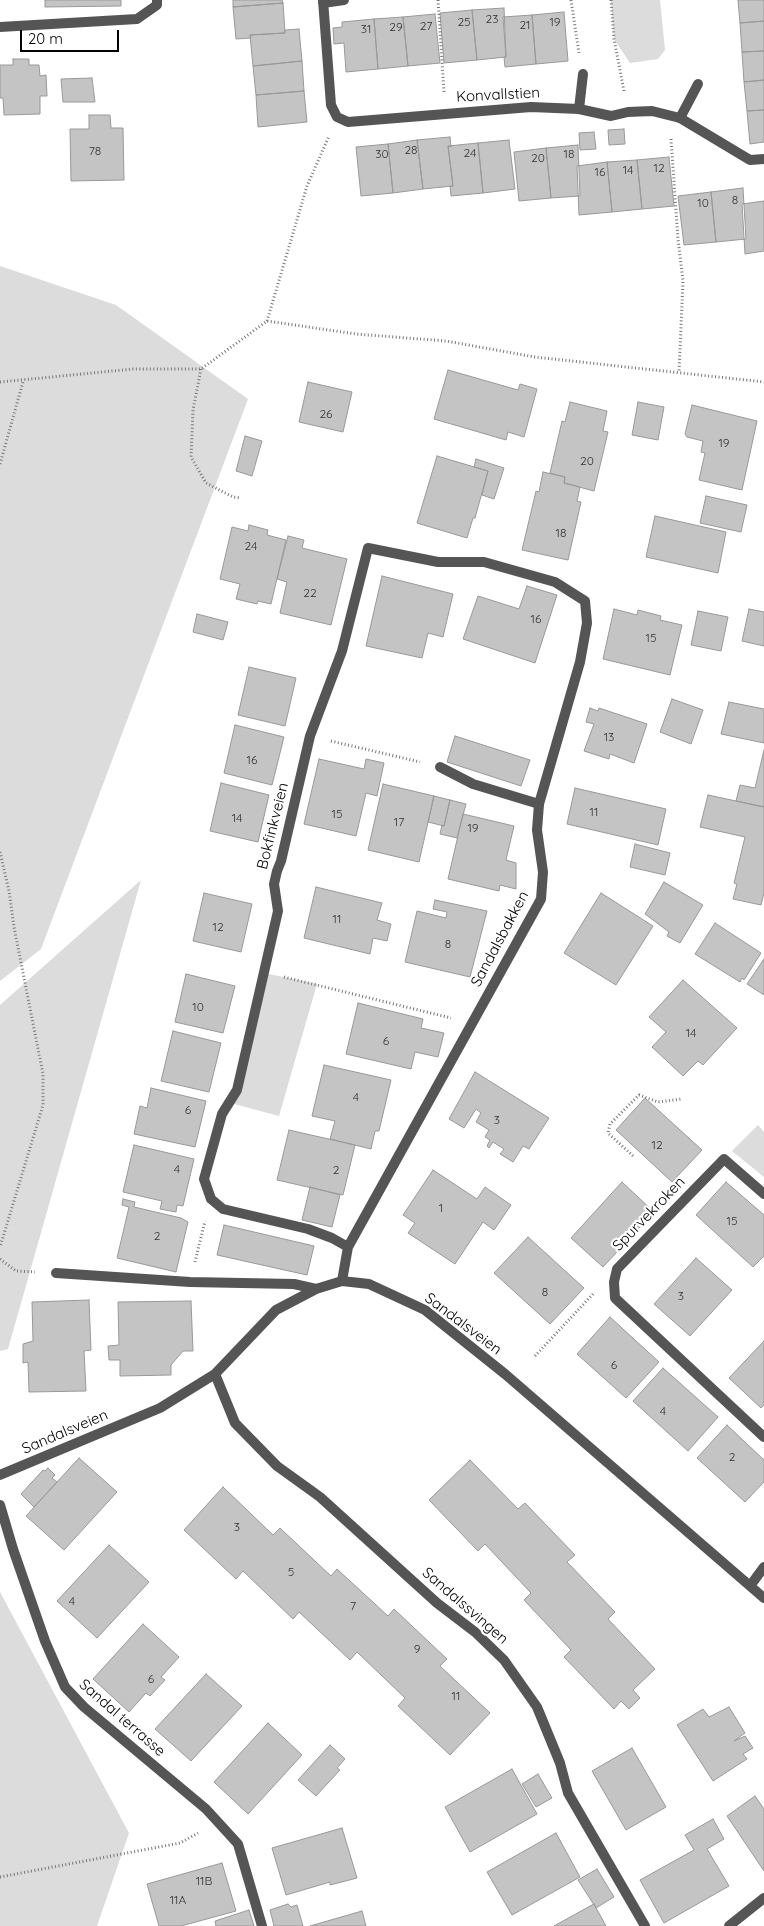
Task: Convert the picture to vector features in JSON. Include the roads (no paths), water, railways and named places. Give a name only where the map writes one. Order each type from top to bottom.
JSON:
[{"type":"street","points":[[0,28],[136,19],[158,4],[157,0]]},
{"type":"street","points":[[323,2],[344,0]]},
{"type":"street","name":"Konvallstien","points":[[323,2],[331,105],[337,117],[348,122],[446,112],[531,107],[580,109],[611,116],[628,112],[652,111],[680,118],[750,160],[764,159]]},
{"type":"street","points":[[580,109],[582,74]]},
{"type":"street","points":[[680,118],[698,84]]},
{"type":"street","name":"Bokfinkveien","points":[[348,1247],[332,1238],[308,1229],[223,1210],[210,1199],[204,1179],[222,1114],[237,1090],[278,911],[274,884],[277,871],[281,861],[310,736],[342,651],[368,548],[438,562],[484,562]]},
{"type":"street","name":"Sandalsbakken","points":[[342,1281],[348,1247],[541,899],[543,872],[537,830],[539,804],[580,662],[586,623],[585,601],[555,582],[484,562]]},
{"type":"street","points":[[440,767],[473,784],[539,804]]},
{"type":"street","name":"Spurvekroken","points":[[764,1194],[724,1159],[617,1269],[614,1282],[615,1298],[764,1437]]},
{"type":"street","points":[[56,1273],[190,1282],[294,1284],[316,1289]]},
{"type":"street","name":"Sandalsveien","points":[[0,1475],[160,1408],[215,1374],[276,1310],[316,1289],[342,1281],[369,1284],[425,1310],[505,1374],[764,1598]]},
{"type":"street","name":"Sandalssvingen","points":[[215,1374],[235,1423],[277,1466],[320,1497],[437,1603],[475,1632],[504,1660],[537,1707],[560,1763],[568,1793],[645,1926]]},
{"type":"street","name":"Sandal terrasse","points":[[0,1505],[12,1549],[45,1641],[65,1687],[84,1707],[206,1809],[238,1844],[262,1926]]},
{"type":"street","points":[[750,1586],[764,1567]]},
{"type":"street","points":[[729,1926],[764,1898]]}]
